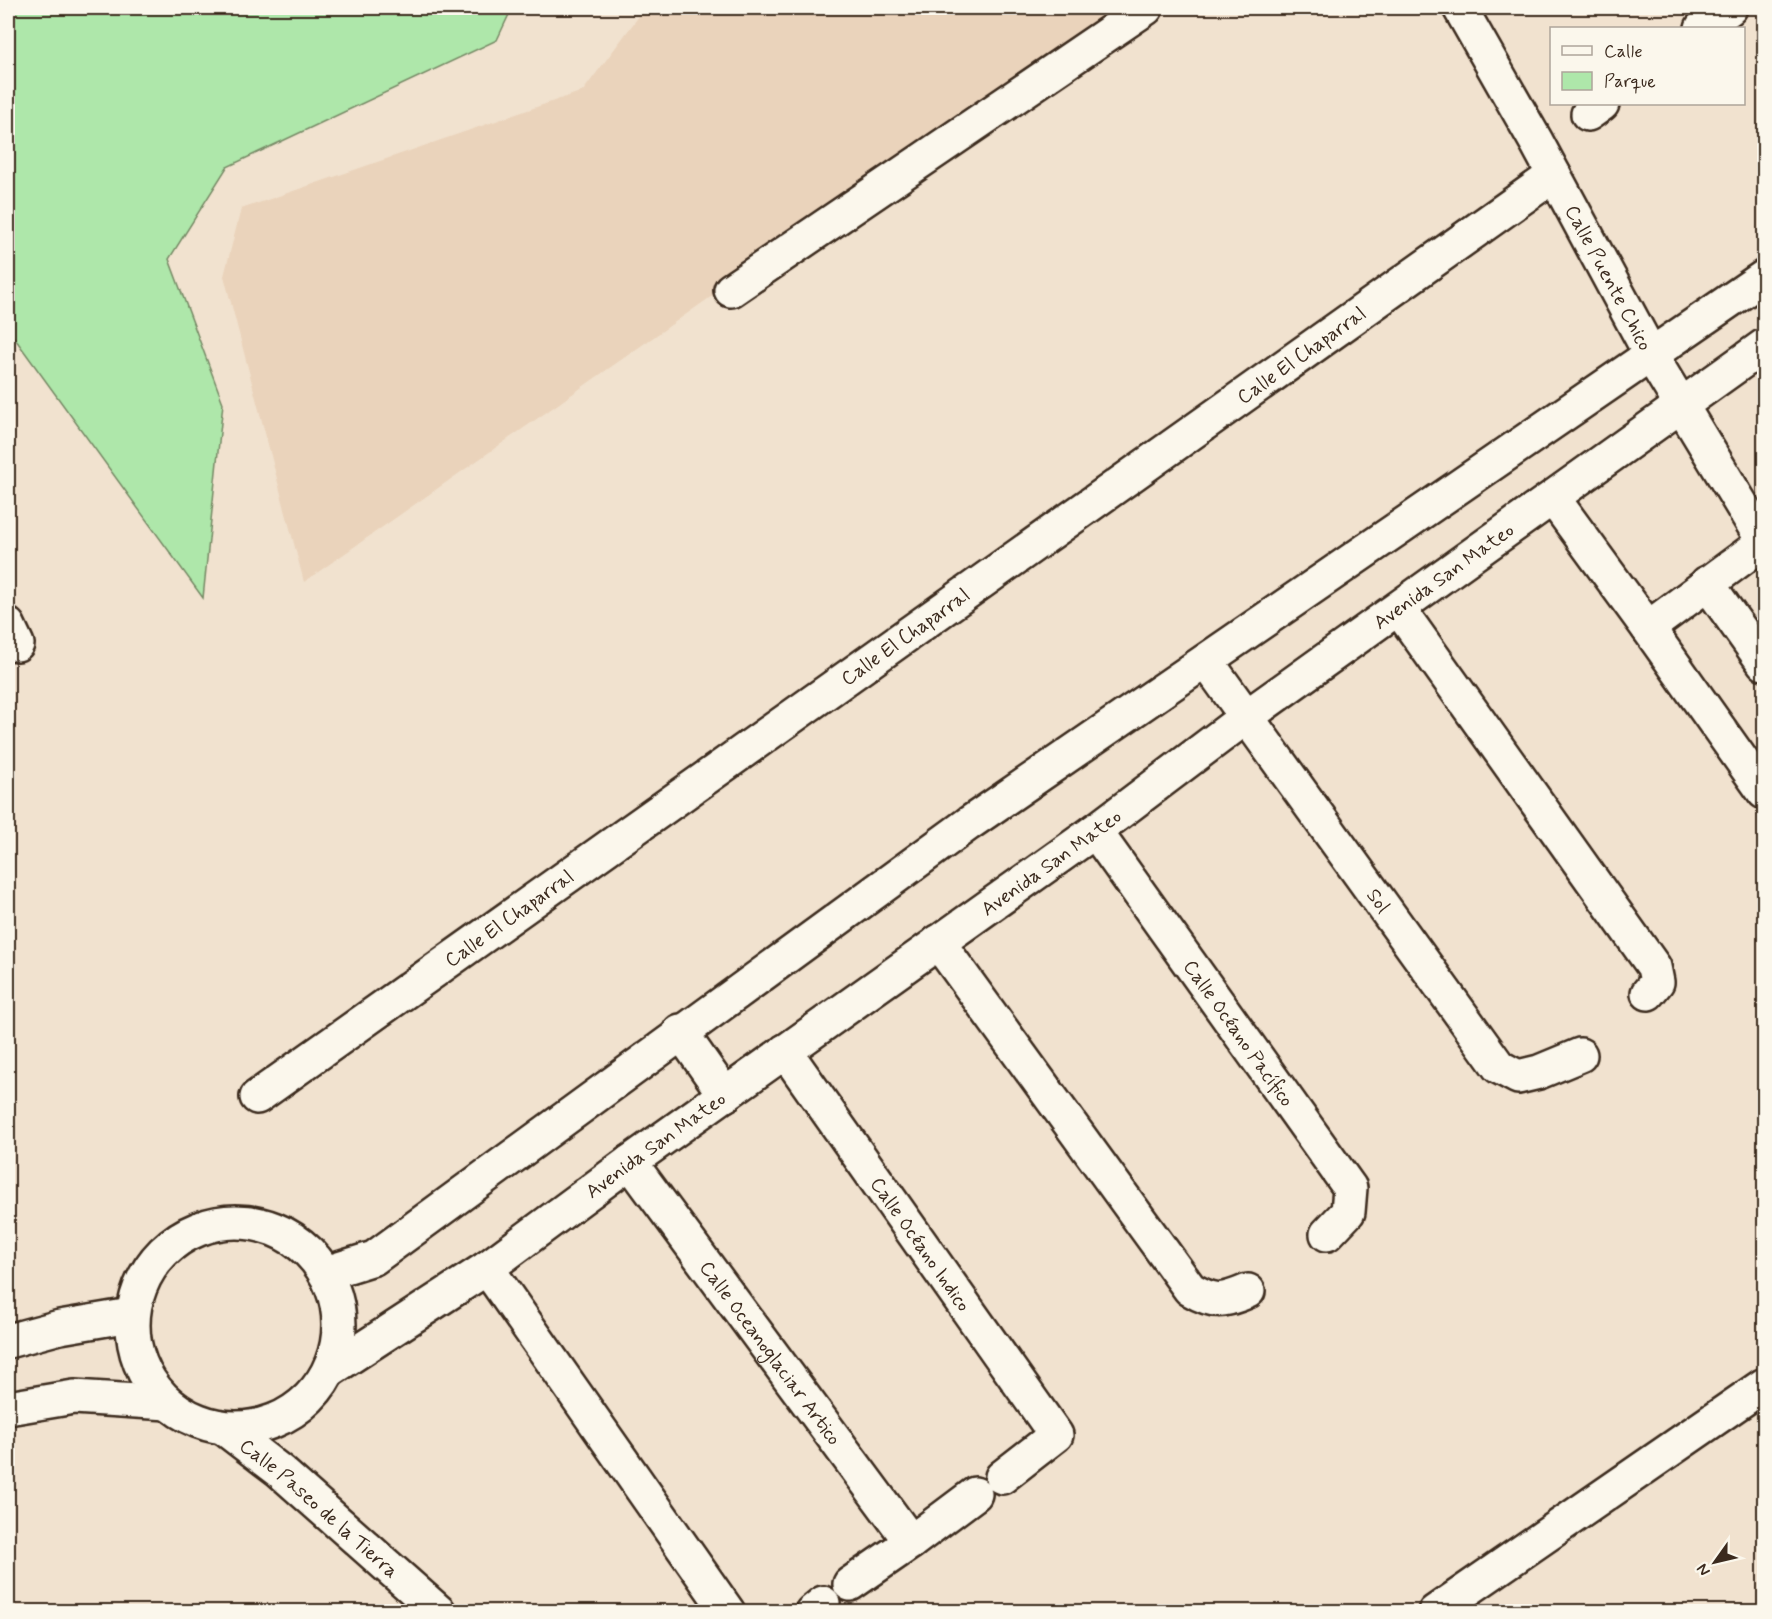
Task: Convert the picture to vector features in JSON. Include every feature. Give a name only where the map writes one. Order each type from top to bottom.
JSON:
[{"type":"street","points":[[731,290],[1146,8]]},
{"type":"street","name":"Calle Puente Chico","points":[[1460,8],[1554,175],[1652,357],[1764,542]]},
{"type":"street","points":[[1703,27],[1730,8]]},
{"type":"street","name":"Calle El Chaparral","points":[[257,1097],[1554,175]]},
{"type":"street","points":[[326,1273],[374,1258],[681,1031],[968,824],[1652,357],[1764,277]]},
{"type":"street","name":"Avenida San Mateo","points":[[330,1370],[488,1268],[630,1162],[1095,831],[1246,717],[1400,609],[1764,346]]},
{"type":"street","points":[[1553,498],[1764,792]]},
{"type":"street","points":[[1648,628],[1764,542]]},
{"type":"street","points":[[1707,583],[1764,663]]},
{"type":"street","points":[[1400,609],[1654,967],[1657,982],[1648,993]]},
{"type":"street","name":"Sol","points":[[1207,662],[1499,1067],[1518,1077],[1539,1072],[1580,1055]]},
{"type":"street","name":"Calle Océano Pacífico","points":[[1095,831],[1350,1188],[1348,1212],[1327,1234]]},
{"type":"street","points":[[938,942],[1190,1289],[1206,1299],[1225,1301],[1248,1291]]},
{"type":"street","points":[[681,1031],[725,1095]]},
{"type":"street","name":"Calle Océano Indico","points":[[785,1051],[1056,1435],[911,1542]]},
{"type":"street","name":"Calle Oceanoglaciar Artico","points":[[630,1162],[911,1542]]},
{"type":"street","points":[[218,1222],[260,1223],[298,1242],[326,1273],[336,1296],[340,1322],[338,1346],[330,1370],[312,1397],[286,1417],[256,1427],[225,1429],[195,1421],[168,1404],[147,1380],[134,1344],[131,1315],[149,1267],[179,1237],[218,1222]]},
{"type":"street","points":[[488,1268],[728,1611]]},
{"type":"street","points":[[8,1341],[60,1327],[131,1315]]},
{"type":"street","points":[[1435,1611],[1764,1385]]},
{"type":"street","points":[[8,1408],[74,1397],[168,1404]]},
{"type":"street","name":"Calle Paseo de la Tierra","points":[[225,1429],[280,1471],[439,1611]]},
{"type":"street","points":[[850,1584],[911,1542]]},
{"type":"shaded area","points":[[645,8],[1123,8],[304,582],[224,276],[241,209],[583,91]]},
{"type":"green space","points":[[8,8],[512,8],[497,40],[227,167],[169,259],[223,403],[203,598],[8,329]]}]
